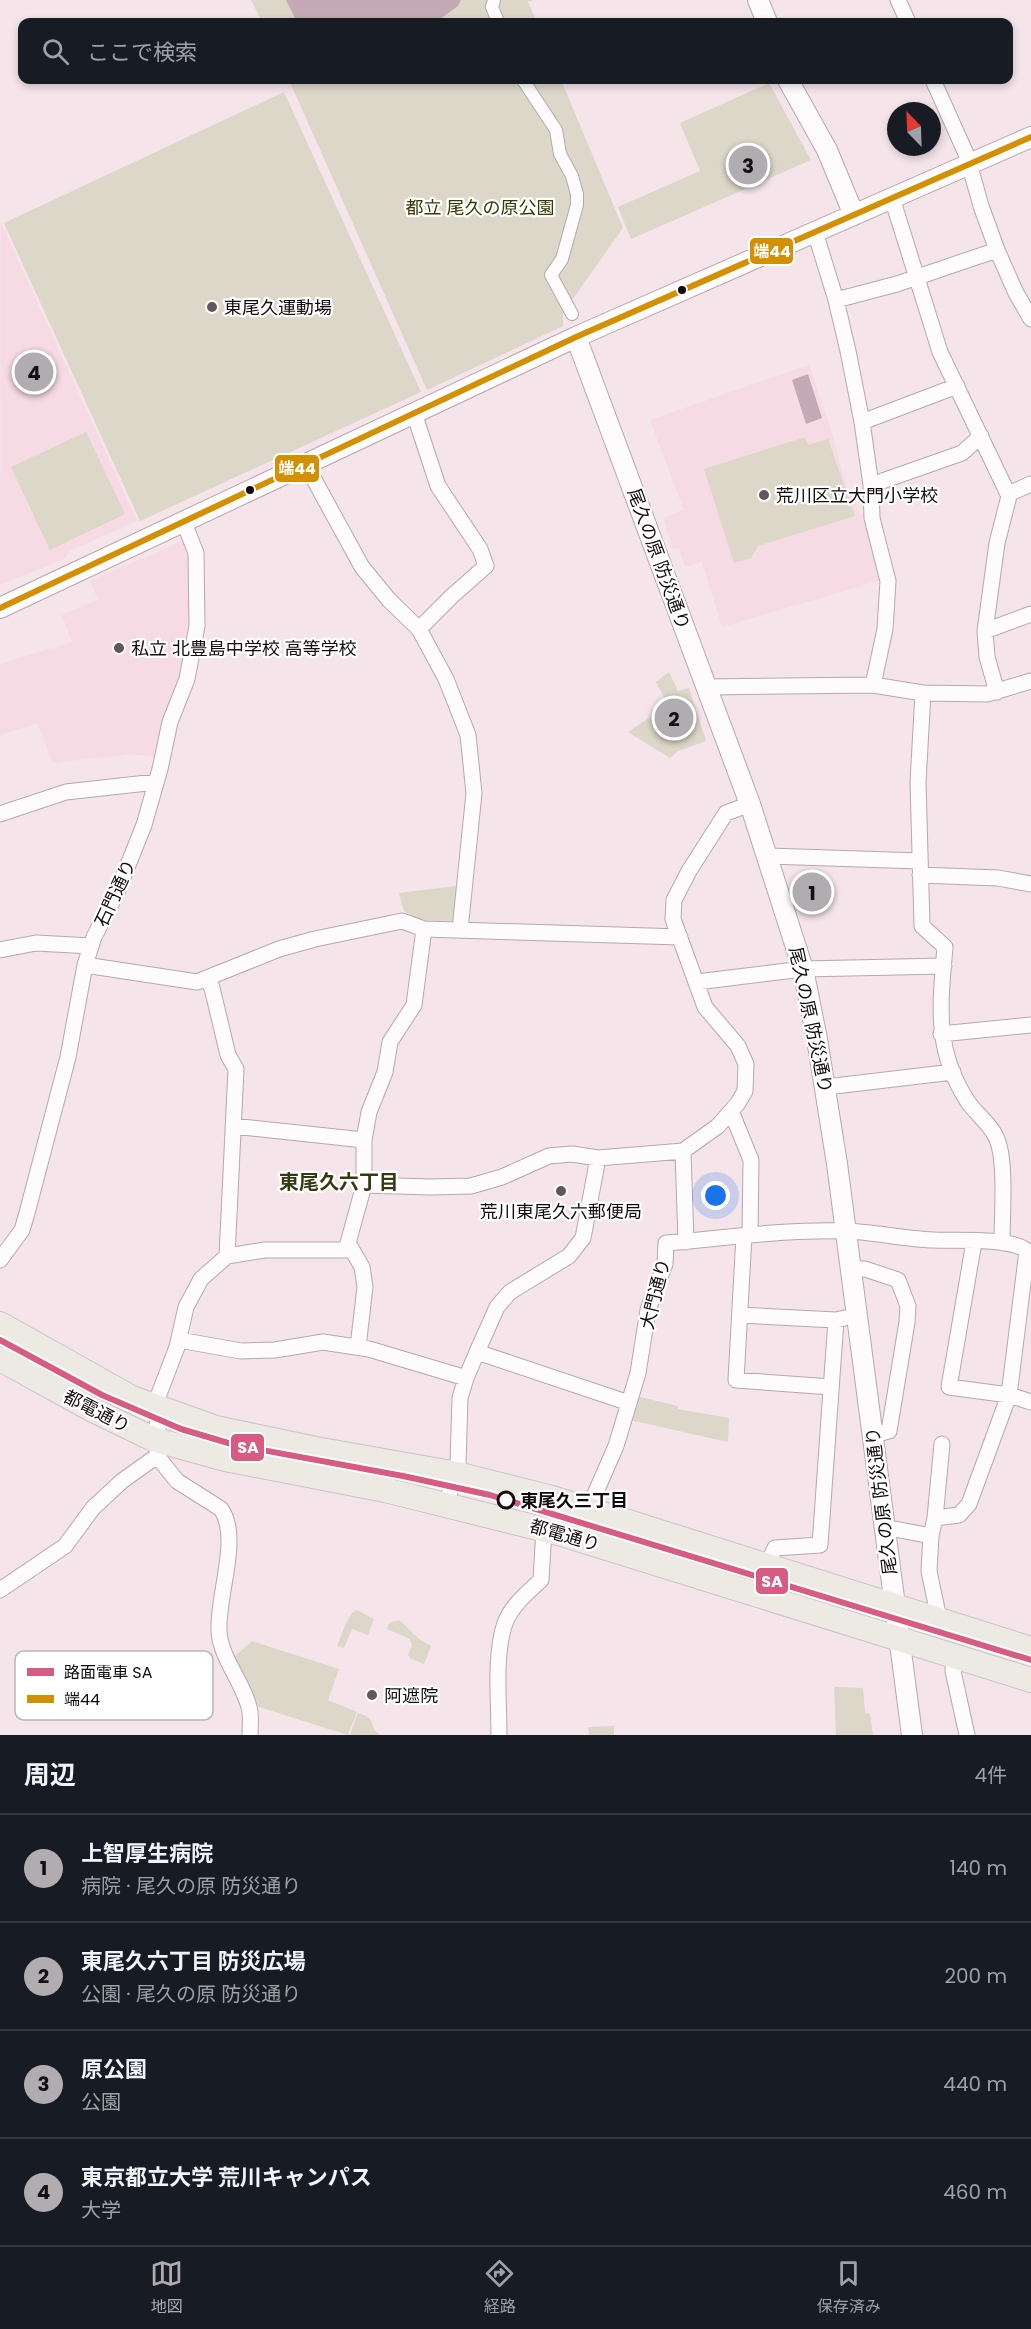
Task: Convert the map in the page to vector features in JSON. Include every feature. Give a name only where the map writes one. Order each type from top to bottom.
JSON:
[{"type":"main road","name":"都電通り","points":[[0,1324],[99,1382],[155,1407],[216,1428],[457,1474],[562,1502],[1031,1649]]},
{"type":"main road","name":"都電通り","points":[[0,1359],[157,1448],[369,1487],[548,1530],[1031,1680]]},
{"type":"street","points":[[494,0],[492,7],[496,18]]},
{"type":"street","points":[[758,0],[765,18]]},
{"type":"street","points":[[898,0],[906,18]]},
{"type":"street","points":[[527,84],[556,130],[560,154],[572,176],[578,194],[562,259],[551,275],[572,314]]},
{"type":"street","points":[[790,84],[826,150],[854,215]]},
{"type":"street","points":[[935,84],[970,164],[981,206],[997,250],[1031,319]]},
{"type":"street","points":[[0,608],[576,337],[1031,137]]},
{"type":"street","points":[[892,198],[940,352],[1008,494],[990,587],[985,631],[987,657],[997,692]]},
{"type":"street","points":[[815,232],[836,300],[862,422],[872,485],[872,518],[888,581],[885,629],[873,685]]},
{"type":"street","points":[[836,300],[917,278],[997,250]]},
{"type":"street","name":"尾久の原 防災通り","points":[[576,337],[750,804],[803,969],[825,1087],[846,1231],[849,1269],[912,1735]]},
{"type":"street","points":[[862,422],[957,386]]},
{"type":"street","points":[[414,413],[438,486],[480,549],[486,566],[419,629]]},
{"type":"street","points":[[872,485],[962,453],[981,436]]},
{"type":"street","points":[[305,464],[362,567],[419,629],[446,679],[468,735],[474,798],[460,930]]},
{"type":"street","points":[[1008,494],[1031,484]]},
{"type":"street","name":"石門通り","points":[[0,1260],[22,1230],[68,1057],[85,965],[91,946],[129,863],[156,782],[170,722],[187,679],[197,626],[195,553],[183,520]]},
{"type":"street","points":[[985,631],[1031,614]]},
{"type":"street","points":[[706,687],[873,685],[923,693],[987,694],[1031,681]]},
{"type":"street","points":[[923,693],[918,782],[922,926],[945,948],[940,1015],[945,1053],[968,1102],[992,1130],[998,1141],[1001,1156],[1002,1243]]},
{"type":"street","points":[[0,814],[66,792],[156,782]]},
{"type":"street","points":[[364,1185],[471,1186],[502,1177],[549,1156],[572,1154],[598,1158],[683,1151],[718,1126],[745,1090],[746,1064],[738,1046],[705,1007],[674,919],[674,900],[689,871],[726,813],[750,804]]},
{"type":"street","points":[[768,856],[920,868],[1031,884]]},
{"type":"street","points":[[85,965],[197,982],[279,949],[402,921],[424,929],[680,938]]},
{"type":"street","points":[[358,1347],[365,1287],[362,1266],[348,1243],[364,1185],[364,1140],[369,1112],[385,1072],[390,1042],[414,1005],[424,929]]},
{"type":"street","points":[[0,950],[36,943],[91,946]]},
{"type":"street","points":[[697,982],[803,969],[944,966]]},
{"type":"street","points":[[207,979],[212,988],[228,1055],[236,1069],[227,1256]]},
{"type":"street","points":[[941,1034],[1031,1025]]},
{"type":"street","points":[[825,1087],[953,1072]]},
{"type":"street","points":[[731,1111],[751,1160],[736,1380],[831,1387]]},
{"type":"street","points":[[233,1126],[364,1140]]},
{"type":"street","name":"大門通り","points":[[588,1510],[616,1446],[638,1373],[648,1310],[666,1264],[666,1243],[686,1242],[683,1151]]},
{"type":"street","points":[[446,1505],[457,1474],[460,1453],[460,1398],[477,1352],[497,1308],[510,1292],[569,1256],[583,1238],[598,1158]]},
{"type":"street","points":[[686,1242],[747,1236],[846,1231],[923,1240],[1002,1243],[1021,1246],[1029,1252],[1009,1395],[969,1504],[959,1515],[935,1518]]},
{"type":"street","points":[[974,1242],[949,1387],[1009,1395],[1031,1402]]},
{"type":"street","points":[[249,1735],[250,1711],[218,1633],[220,1603],[229,1553],[226,1515],[221,1509],[177,1480],[157,1448],[155,1407],[179,1340],[186,1307],[201,1280],[227,1256],[265,1250],[352,1250]]},
{"type":"street","points":[[849,1269],[866,1269],[898,1280],[908,1306],[889,1431],[873,1436]]},
{"type":"street","points":[[740,1315],[836,1320],[857,1316]]},
{"type":"street","points":[[767,1566],[775,1548],[820,1545],[836,1320]]},
{"type":"street","points":[[179,1340],[241,1351],[275,1350],[324,1342],[358,1347],[466,1378]]},
{"type":"street","points":[[477,1352],[629,1403]]},
{"type":"street","points":[[939,1619],[929,1571],[942,1444]]},
{"type":"street","points":[[0,1590],[65,1546],[93,1508],[157,1448]]},
{"type":"street","points":[[499,1735],[499,1648],[506,1621],[518,1602],[541,1580],[548,1530],[562,1502]]},
{"type":"street","points":[[884,1527],[931,1536]]},
{"type":"street","points":[[954,1656],[953,1671],[967,1735]]},
{"type":"shaded area","points":[[286,0],[461,0],[458,6],[442,18],[295,18]]},
{"type":"shaded area","points":[[1,223],[137,521],[69,551],[66,558],[0,585]]},
{"type":"shaded area","name":"荒川区立大門小学校","points":[[809,365],[830,427],[847,489],[855,501],[859,514],[866,513],[884,579],[722,627],[702,562],[685,567],[679,548],[673,549],[663,518],[684,510],[650,420]]},
{"type":"shaded area","points":[[808,374],[822,418],[806,424],[792,380]]},
{"type":"shaded area","name":"私立 北豊島中学校 高等学校","points":[[183,541],[193,565],[194,627],[183,681],[165,718],[155,757],[130,754],[53,763],[37,723],[0,735],[0,664],[72,642],[62,615],[98,600],[90,581]]},
{"type":"green space","points":[[251,0],[533,0],[528,2],[535,18],[260,18]]},
{"type":"green space","name":"都立 尾久の原公園","points":[[291,84],[563,84],[623,228],[563,313],[563,326],[427,390]]},
{"type":"green space","points":[[770,84],[811,160],[631,239],[618,207],[700,171],[680,123]]},
{"type":"green space","name":"東尾久運動場","points":[[284,92],[421,392],[140,521],[4,223]]},
{"type":"green space","points":[[86,432],[125,514],[50,550],[11,467]]},
{"type":"green space","points":[[805,437],[808,445],[828,439],[855,516],[758,546],[751,558],[734,563],[704,469]]},
{"type":"green space","points":[[669,672],[678,691],[689,688],[706,741],[678,751],[670,758],[628,732],[668,705],[656,682]]},
{"type":"green space","points":[[457,886],[455,921],[420,920],[404,911],[399,893]]},
{"type":"green space","points":[[636,1396],[678,1406],[678,1409],[729,1418],[728,1442],[630,1420]]},
{"type":"green space","points":[[357,1610],[374,1619],[368,1635],[352,1629],[344,1648],[337,1646],[346,1623]]},
{"type":"green space","points":[[399,1620],[417,1637],[431,1646],[424,1664],[411,1659],[408,1655],[412,1645],[410,1639],[387,1629],[389,1623]]},
{"type":"green space","points":[[252,1641],[339,1669],[328,1700],[357,1712],[348,1735],[256,1706],[234,1657]]},
{"type":"green space","points":[[834,1687],[863,1688],[865,1713],[870,1714],[873,1735],[836,1735]]},
{"type":"green space","points":[[358,1713],[370,1718],[374,1730],[380,1735],[350,1735]]},
{"type":"green space","points":[[614,1726],[614,1735],[589,1735],[588,1727]]},
{"type":"tram line","name":"SA","points":[[0,1340],[102,1395],[181,1429],[235,1445],[403,1476],[490,1495],[1031,1660]]},
{"type":"transit line","name":"端44","points":[[0,608],[576,337],[1031,137]]},
{"type":"place","name":"原公園","points":[[748,165]]},
{"type":"place","name":"東尾久運動場","points":[[212,307]]},
{"type":"place","name":"東京都立大学 荒川キャンパス","points":[[34,372]]},
{"type":"place","name":"荒川区立大門小学校","points":[[764,495]]},
{"type":"place","name":"私立 北豊島中学校 高等学校","points":[[119,648]]},
{"type":"place","name":"東尾久六丁目 防災広場","points":[[674,718]]},
{"type":"place","name":"上智厚生病院","points":[[812,892]]},
{"type":"place","name":"荒川東尾久六郵便局","points":[[561,1191]]},
{"type":"place","name":"東尾久三丁目","points":[[506,1500]]},
{"type":"place","name":"阿遮院","points":[[372,1695]]},
{"type":"district","name":"東尾久六丁目","points":[[339,1182]]}]
